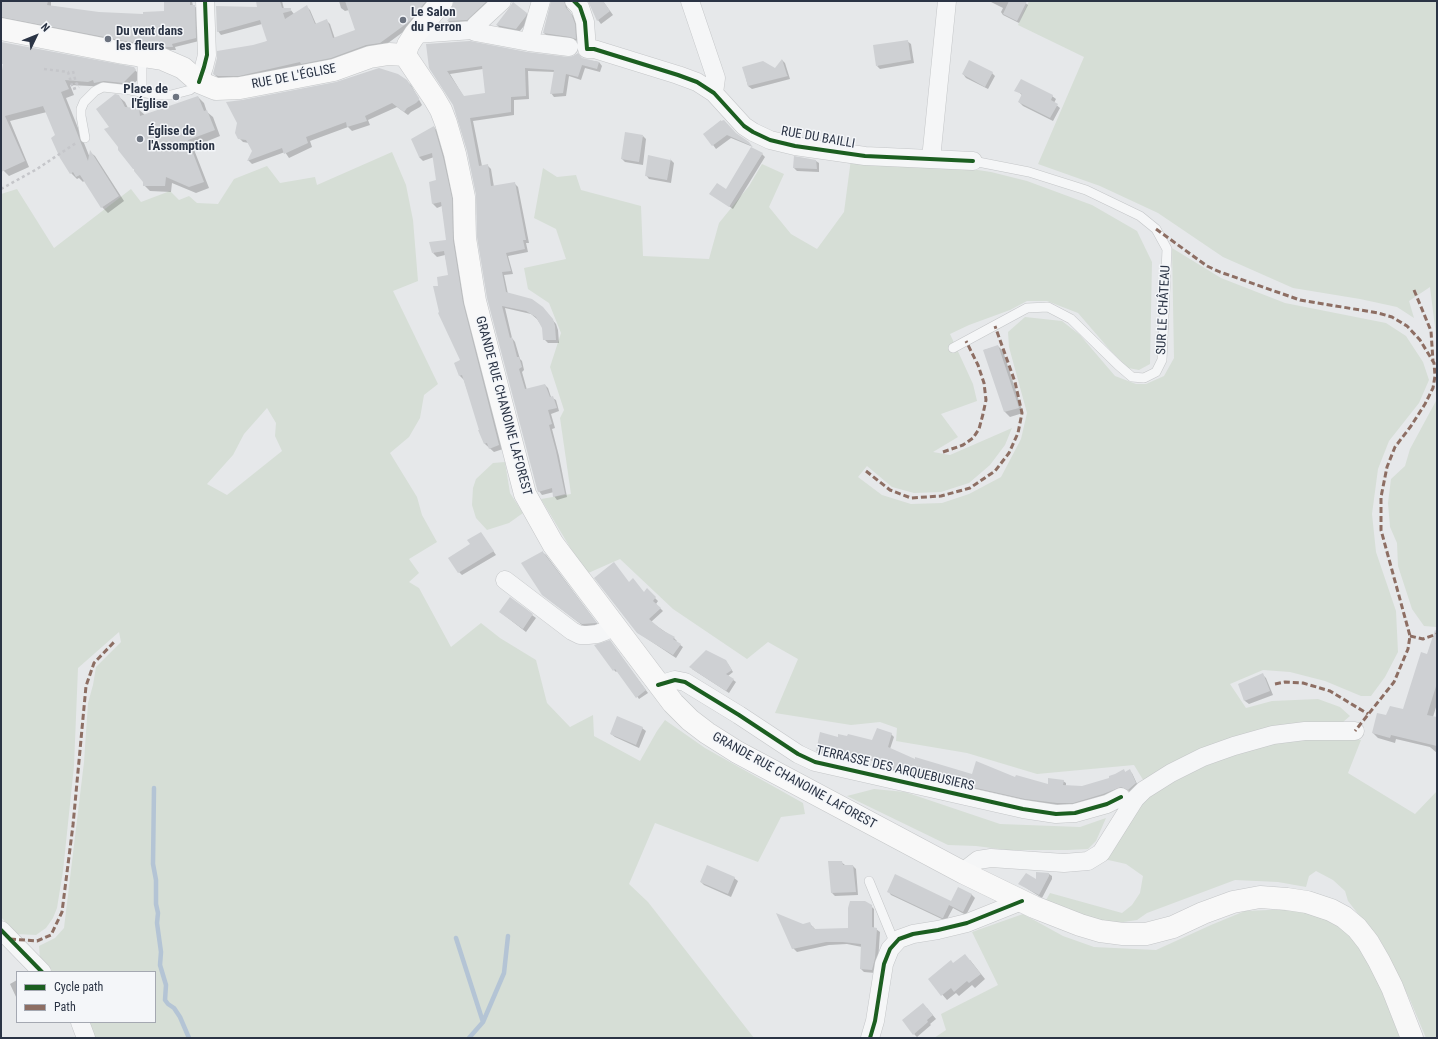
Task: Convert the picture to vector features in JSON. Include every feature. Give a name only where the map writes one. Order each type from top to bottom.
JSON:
[{"type":"main road","points":[[405,55],[414,34],[442,1]]},
{"type":"main road","points":[[1,29],[133,55],[162,59],[183,68],[207,86]]},
{"type":"main road","name":"RUE DE L'ÉGLISE","points":[[207,86],[240,88],[334,70],[370,58],[389,54],[405,55]]},
{"type":"main road","name":"GRANDE RUE CHANOINE LAFOREST","points":[[405,55],[434,98],[446,123],[455,154],[464,197],[465,238],[475,300],[504,409],[524,494],[553,544],[658,685],[690,720],[737,752],[964,873],[1056,916],[1100,931],[1123,934],[1146,934],[1173,927],[1203,913],[1233,902],[1260,897],[1287,898],[1307,902],[1331,910],[1357,928],[1368,942],[1392,987],[1412,1038]]},
{"type":"street","points":[[204,1],[207,55],[204,67],[207,86]]},
{"type":"street","points":[[473,30],[476,25],[502,1]]},
{"type":"street","points":[[529,42],[542,1]]},
{"type":"street","name":"RUE DU BAILLI","points":[[574,1],[580,7],[586,22],[587,49],[594,48],[697,82],[714,92],[744,126],[770,140],[795,146],[864,156],[973,161]]},
{"type":"street","points":[[690,1],[716,78],[714,92]]},
{"type":"street","points":[[931,159],[947,1]]},
{"type":"street","points":[[414,34],[473,30],[476,32],[529,42],[569,47]]},
{"type":"street","points":[[505,580],[572,631],[580,635],[597,634],[605,631],[613,625]]},
{"type":"street","name":"TERRASSE DES ARQUEBUSIERS","points":[[658,685],[675,680],[685,682],[740,715],[798,754],[815,762],[1023,809],[1056,814],[1076,813],[1121,798]]},
{"type":"street","points":[[964,873],[978,860],[992,858],[1064,863],[1088,860],[1101,852],[1135,799],[1144,790],[1204,757],[1234,746],[1273,735],[1305,731],[1354,731]]},
{"type":"street","points":[[870,1038],[876,1021],[884,964],[890,949],[899,939],[913,934],[938,930],[967,922],[1022,901]]},
{"type":"street","points":[[1,930],[41,971]]},
{"type":"street","points":[[80,1023],[86,1038]]},
{"type":"lane","points":[[133,55],[142,92]]},
{"type":"lane","points":[[85,138],[81,109],[88,97],[103,87],[171,96],[207,86]]},
{"type":"lane","name":"SUR LE CHÂTEAU","points":[[953,348],[1027,308],[1048,307],[1071,319],[1132,377],[1144,378],[1156,372],[1162,360],[1167,249],[1156,229],[1140,216],[1086,190],[1029,172],[973,161]]},
{"type":"lane","points":[[869,881],[895,944]]},
{"type":"path","points":[[44,69],[68,72],[73,89],[79,87]]},
{"type":"path","points":[[73,71],[76,82],[88,97]]},
{"type":"path","points":[[1,189],[37,169],[85,138]]},
{"type":"shaded area","points":[[1029,1],[1437,1],[1437,343],[1430,287],[1409,301],[1414,318],[1397,307],[1360,299],[1293,288],[1223,257],[1158,213],[1100,186],[1038,164],[1084,57],[1018,25]]},
{"type":"shaded area","points":[[392,152],[406,185],[413,220],[418,281],[393,291],[438,384],[424,395],[420,418],[409,437],[390,453],[417,497],[422,515],[437,542],[409,559],[419,573],[409,582],[419,588],[451,647],[481,623],[500,638],[536,660],[547,703],[570,727],[593,715],[594,736],[640,761],[665,720],[705,748],[803,803],[805,814],[781,817],[758,862],[655,823],[629,884],[648,902],[754,1038],[95,1038],[89,1023],[156,1023],[156,971],[50,971],[40,960],[39,946],[55,938],[64,928],[84,762],[88,703],[96,667],[121,642],[119,632],[78,668],[74,766],[63,871],[57,908],[53,918],[46,928],[36,935],[16,934],[1,917],[1,194],[17,189],[54,248],[131,189],[141,202],[170,191],[179,200],[189,196],[197,203],[218,204],[234,179],[267,166],[280,183],[315,177],[317,185]],"holes":[[[267,408],[276,423],[275,436],[282,451],[227,495],[207,484],[233,455],[244,434]]]},
{"type":"shaded area","points":[[851,159],[958,167],[991,172],[1027,181],[1092,205],[1137,231],[1152,262],[1150,364],[1139,370],[1128,368],[1110,350],[1078,313],[1047,301],[1027,301],[1010,310],[969,325],[950,334],[973,384],[977,401],[941,414],[958,437],[933,452],[950,455],[1012,428],[1005,445],[990,465],[969,483],[941,492],[914,493],[892,487],[867,466],[858,477],[882,495],[911,504],[942,503],[969,494],[1001,477],[1021,439],[1027,413],[1009,347],[1008,332],[1025,317],[1062,321],[1080,335],[1115,376],[1136,384],[1146,384],[1164,376],[1174,358],[1172,248],[1221,278],[1285,303],[1386,323],[1406,336],[1423,362],[1429,380],[1419,403],[1389,441],[1378,469],[1372,514],[1376,552],[1396,611],[1398,652],[1385,677],[1371,696],[1361,696],[1325,681],[1290,672],[1263,670],[1230,684],[1246,708],[1272,701],[1318,699],[1340,707],[1350,716],[1343,722],[1306,724],[1145,783],[1134,765],[1037,774],[967,753],[896,741],[897,728],[880,722],[851,725],[775,713],[798,659],[768,642],[747,659],[673,609],[620,559],[586,574],[541,499],[571,494],[560,418],[564,410],[550,367],[561,333],[549,303],[528,289],[524,268],[566,259],[556,229],[534,218],[543,168],[557,177],[576,175],[581,190],[641,206],[643,256],[709,259],[719,223],[749,186],[762,164],[784,174],[769,207],[791,234],[817,249],[844,212]]},
{"type":"shaded area","points":[[1437,399],[1436,627],[1424,626],[1412,609],[1398,566],[1397,543],[1390,527],[1388,503],[1391,479],[1405,466],[1410,449]]},
{"type":"shaded area","points":[[505,462],[510,493],[523,513],[509,523],[487,530],[476,518],[472,505],[473,488],[476,479],[493,463]]},
{"type":"shaded area","points":[[1330,738],[1361,740],[1348,773],[1415,814],[1437,791],[1437,1038],[1426,1038],[1410,1000],[1384,947],[1348,901],[1345,891],[1333,880],[1316,871],[1309,876],[1306,887],[1278,882],[1235,880],[1147,913],[1137,920],[1117,923],[1081,917],[1045,902],[1050,893],[1122,913],[1132,905],[1140,893],[1143,876],[1126,864],[1104,859],[1140,803],[1151,794],[1194,771],[1230,755],[1279,740]]},
{"type":"shaded area","points":[[874,789],[905,792],[1000,824],[1080,827],[1106,818],[1096,841],[1088,849],[1007,850],[976,846],[948,845],[847,796]]},
{"type":"shaded area","points":[[1292,909],[1323,916],[1341,927],[1355,942],[1373,968],[1400,1038],[934,1038],[946,1030],[941,1014],[998,985],[972,932],[1023,914],[1063,936],[1094,947],[1156,950],[1245,911]]},
{"type":"building","points":[[1,1],[48,1],[47,5],[99,12],[143,14],[143,12],[164,11],[164,1],[190,1],[190,5],[195,5],[196,38],[172,44],[173,47],[125,41],[1,17]]},
{"type":"building","points":[[256,1],[280,1],[282,8],[291,8],[291,11],[283,13],[285,19],[307,5],[315,24],[327,19],[333,38],[355,30],[345,1],[426,1],[410,21],[380,43],[366,45],[331,58],[301,64],[300,62],[239,76],[218,76],[213,74],[217,51],[267,41],[260,20],[217,32],[216,6],[257,7]]},
{"type":"building","points":[[454,1],[487,1],[467,20],[447,21],[453,13],[450,11]]},
{"type":"building","points":[[551,1],[564,1],[566,8],[571,13],[575,24],[576,39],[543,33]]},
{"type":"building","points":[[588,1],[603,1],[610,11],[597,21]]},
{"type":"building","points":[[1009,1],[1027,1],[1017,21],[1003,14]]},
{"type":"building","points":[[513,2],[527,13],[526,16],[516,29],[496,25],[509,8]]},
{"type":"building","points":[[908,40],[911,60],[876,66],[873,45]]},
{"type":"building","points":[[470,41],[527,52],[568,57],[578,53],[582,58],[599,62],[597,69],[582,65],[578,77],[566,74],[563,93],[550,94],[554,70],[525,68],[526,96],[511,97],[511,112],[470,118],[479,166],[488,164],[491,186],[515,182],[526,240],[523,240],[525,249],[506,253],[511,271],[502,272],[506,292],[532,299],[543,307],[553,319],[555,326],[556,340],[543,340],[542,328],[536,317],[526,311],[502,306],[510,338],[512,337],[517,357],[519,357],[522,367],[519,369],[525,389],[545,384],[550,397],[553,396],[557,408],[548,410],[552,424],[549,425],[565,494],[553,497],[552,488],[538,492],[537,489],[487,298],[477,237],[476,195],[467,151],[453,105],[429,68],[426,44]],"holes":[[[482,66],[485,93],[464,96],[447,71]]]},
{"type":"building","points":[[1,42],[134,67],[136,70],[123,83],[104,81],[94,83],[93,80],[88,82],[65,80],[69,89],[61,92],[88,161],[90,150],[119,196],[101,208],[80,175],[76,177],[73,172],[70,174],[60,158],[51,138],[55,135],[43,106],[5,116],[25,161],[1,172],[1,76],[3,64],[1,64]]},
{"type":"building","points":[[782,59],[788,76],[748,86],[742,67],[763,61],[775,68]]},
{"type":"building","points":[[969,60],[993,72],[985,87],[962,74]]},
{"type":"building","points":[[379,68],[398,74],[407,80],[419,100],[407,108],[404,112],[392,103],[365,116],[367,121],[347,127],[346,122],[306,137],[308,143],[284,154],[282,148],[247,161],[252,151],[246,140],[238,139],[235,133],[237,123],[226,102],[336,82]]},
{"type":"building","points":[[1021,79],[1053,95],[1051,100],[1058,104],[1050,118],[1018,102],[1022,94],[1014,91]]},
{"type":"building","points":[[115,94],[119,95],[125,107],[139,108],[140,116],[198,96],[204,111],[207,110],[215,130],[188,140],[204,182],[189,187],[166,177],[165,186],[143,186],[143,182],[104,129],[109,127],[96,109]]},
{"type":"building","points":[[721,120],[724,120],[736,133],[749,142],[752,146],[727,135],[712,146],[703,134]]},
{"type":"building","points":[[434,126],[443,157],[452,198],[453,240],[463,303],[499,445],[489,449],[487,443],[484,444],[478,430],[462,375],[459,376],[454,363],[460,360],[438,313],[433,286],[438,286],[437,277],[448,275],[444,251],[432,253],[429,242],[446,240],[441,202],[432,204],[429,182],[436,180],[432,153],[419,157],[411,139]]},
{"type":"building","points":[[625,132],[643,135],[639,162],[621,159]]},
{"type":"building","points":[[751,147],[763,153],[729,207],[709,194],[717,183],[726,189]]},
{"type":"building","points":[[648,155],[670,160],[671,158],[667,180],[645,176]]},
{"type":"building","points":[[794,156],[816,160],[817,169],[793,168]]},
{"type":"building","points":[[998,345],[1019,408],[1004,412],[983,350]]},
{"type":"building","points":[[481,532],[494,551],[458,573],[448,558],[470,544],[467,540]]},
{"type":"building","points":[[543,551],[597,623],[582,624],[578,622],[542,595],[521,563]]},
{"type":"building","points":[[614,562],[629,582],[633,578],[644,592],[647,588],[656,597],[653,601],[661,608],[649,619],[662,630],[675,637],[673,639],[681,644],[673,655],[637,633],[594,578]]},
{"type":"building","points":[[510,597],[533,614],[523,629],[499,612]]},
{"type":"building","points":[[1435,630],[1437,631],[1437,683],[1427,715],[1437,717],[1437,746],[1391,735],[1390,738],[1372,733],[1377,713],[1386,715],[1390,706],[1403,709],[1421,652],[1427,654]]},
{"type":"building","points":[[610,640],[646,690],[636,698],[615,669],[613,671],[594,645]]},
{"type":"building","points":[[706,650],[726,660],[732,670],[726,674],[734,679],[726,691],[689,667]]},
{"type":"building","points":[[1263,673],[1270,691],[1244,701],[1238,684]]},
{"type":"building","points":[[617,716],[643,727],[636,745],[610,734]]},
{"type":"building","points":[[877,728],[892,733],[888,747],[915,759],[915,757],[972,774],[976,761],[1015,777],[1016,775],[1048,784],[1048,778],[1064,780],[1063,785],[1082,786],[1109,778],[1109,776],[1124,769],[1125,772],[1130,769],[1136,783],[1128,790],[1121,787],[1073,803],[1057,803],[1025,799],[892,769],[859,754],[857,760],[816,751],[820,732],[838,737],[838,734],[847,736],[848,734],[872,740]]},
{"type":"building","points":[[828,861],[842,861],[843,865],[853,865],[856,892],[831,893]]},
{"type":"building","points":[[707,865],[735,877],[728,894],[700,882]]},
{"type":"building","points":[[1036,872],[1049,873],[1049,876],[1039,895],[1018,884],[1026,873],[1036,879]]},
{"type":"building","points":[[895,874],[951,901],[958,887],[972,894],[963,912],[949,905],[942,918],[887,892]]},
{"type":"building","points":[[850,901],[865,901],[872,905],[872,927],[877,928],[875,958],[872,970],[860,969],[861,944],[826,942],[792,949],[776,913],[803,924],[810,922],[814,929],[848,928],[848,908]]},
{"type":"building","points":[[965,954],[981,974],[969,983],[967,981],[954,992],[951,988],[941,996],[928,979],[951,960],[953,963]]},
{"type":"building","points":[[923,1003],[933,1015],[927,1020],[928,1022],[913,1035],[902,1020]]},
{"type":"waterway","points":[[154,788],[153,864],[156,880],[156,904],[158,913],[157,923],[161,952],[160,965],[166,985],[165,1000],[174,1008],[180,1017],[189,1038]]},
{"type":"waterway","points":[[469,1038],[483,1022],[504,973],[508,936]]},
{"type":"waterway","points":[[456,938],[483,1022]]},
{"type":"marked path","points":[[1156,229],[1207,266],[1220,272],[1300,300],[1378,313],[1392,317],[1407,326],[1420,340],[1434,363],[1435,376],[1433,388],[1411,426],[1395,447],[1387,467],[1381,497],[1381,530],[1410,636],[1408,649],[1394,682],[1355,731]]},
{"type":"marked path","points":[[1414,290],[1431,331],[1433,361]]},
{"type":"marked path","points":[[866,471],[890,490],[911,498],[941,496],[970,488],[995,471],[1009,453],[1018,433],[1022,413],[1015,382],[995,326]]},
{"type":"marked path","points":[[943,452],[963,445],[973,438],[979,429],[986,400],[984,383],[978,365],[966,341]]},
{"type":"marked path","points":[[1410,636],[1423,639],[1437,634]]},
{"type":"marked path","points":[[10,939],[37,941],[51,935],[62,912],[73,825],[86,686],[94,663],[115,641]]},
{"type":"marked path","points":[[1275,684],[1285,682],[1303,683],[1330,691],[1368,714]]},
{"type":"cycle path","points":[[199,82],[207,55],[205,1]]},
{"type":"cycle path","points":[[574,1],[580,7],[585,22],[587,49],[594,49],[697,82],[714,93],[744,126],[770,140],[795,146],[865,156],[973,161]]},
{"type":"cycle path","points":[[658,685],[675,680],[685,682],[798,754],[815,762],[1023,809],[1056,814],[1075,813],[1107,804],[1121,797]]},
{"type":"cycle path","points":[[870,1038],[875,1021],[884,964],[890,949],[899,939],[913,934],[967,923],[1022,901]]},
{"type":"cycle path","points":[[1,930],[41,971]]},
{"type":"place","name":"Le Salon du Perron","points":[[403,20]]},
{"type":"place","name":"Du vent dans les fleurs","points":[[108,39]]},
{"type":"place","name":"Place de l'Église","points":[[176,97]]},
{"type":"place","name":"Église de l'Assomption","points":[[140,139]]}]
